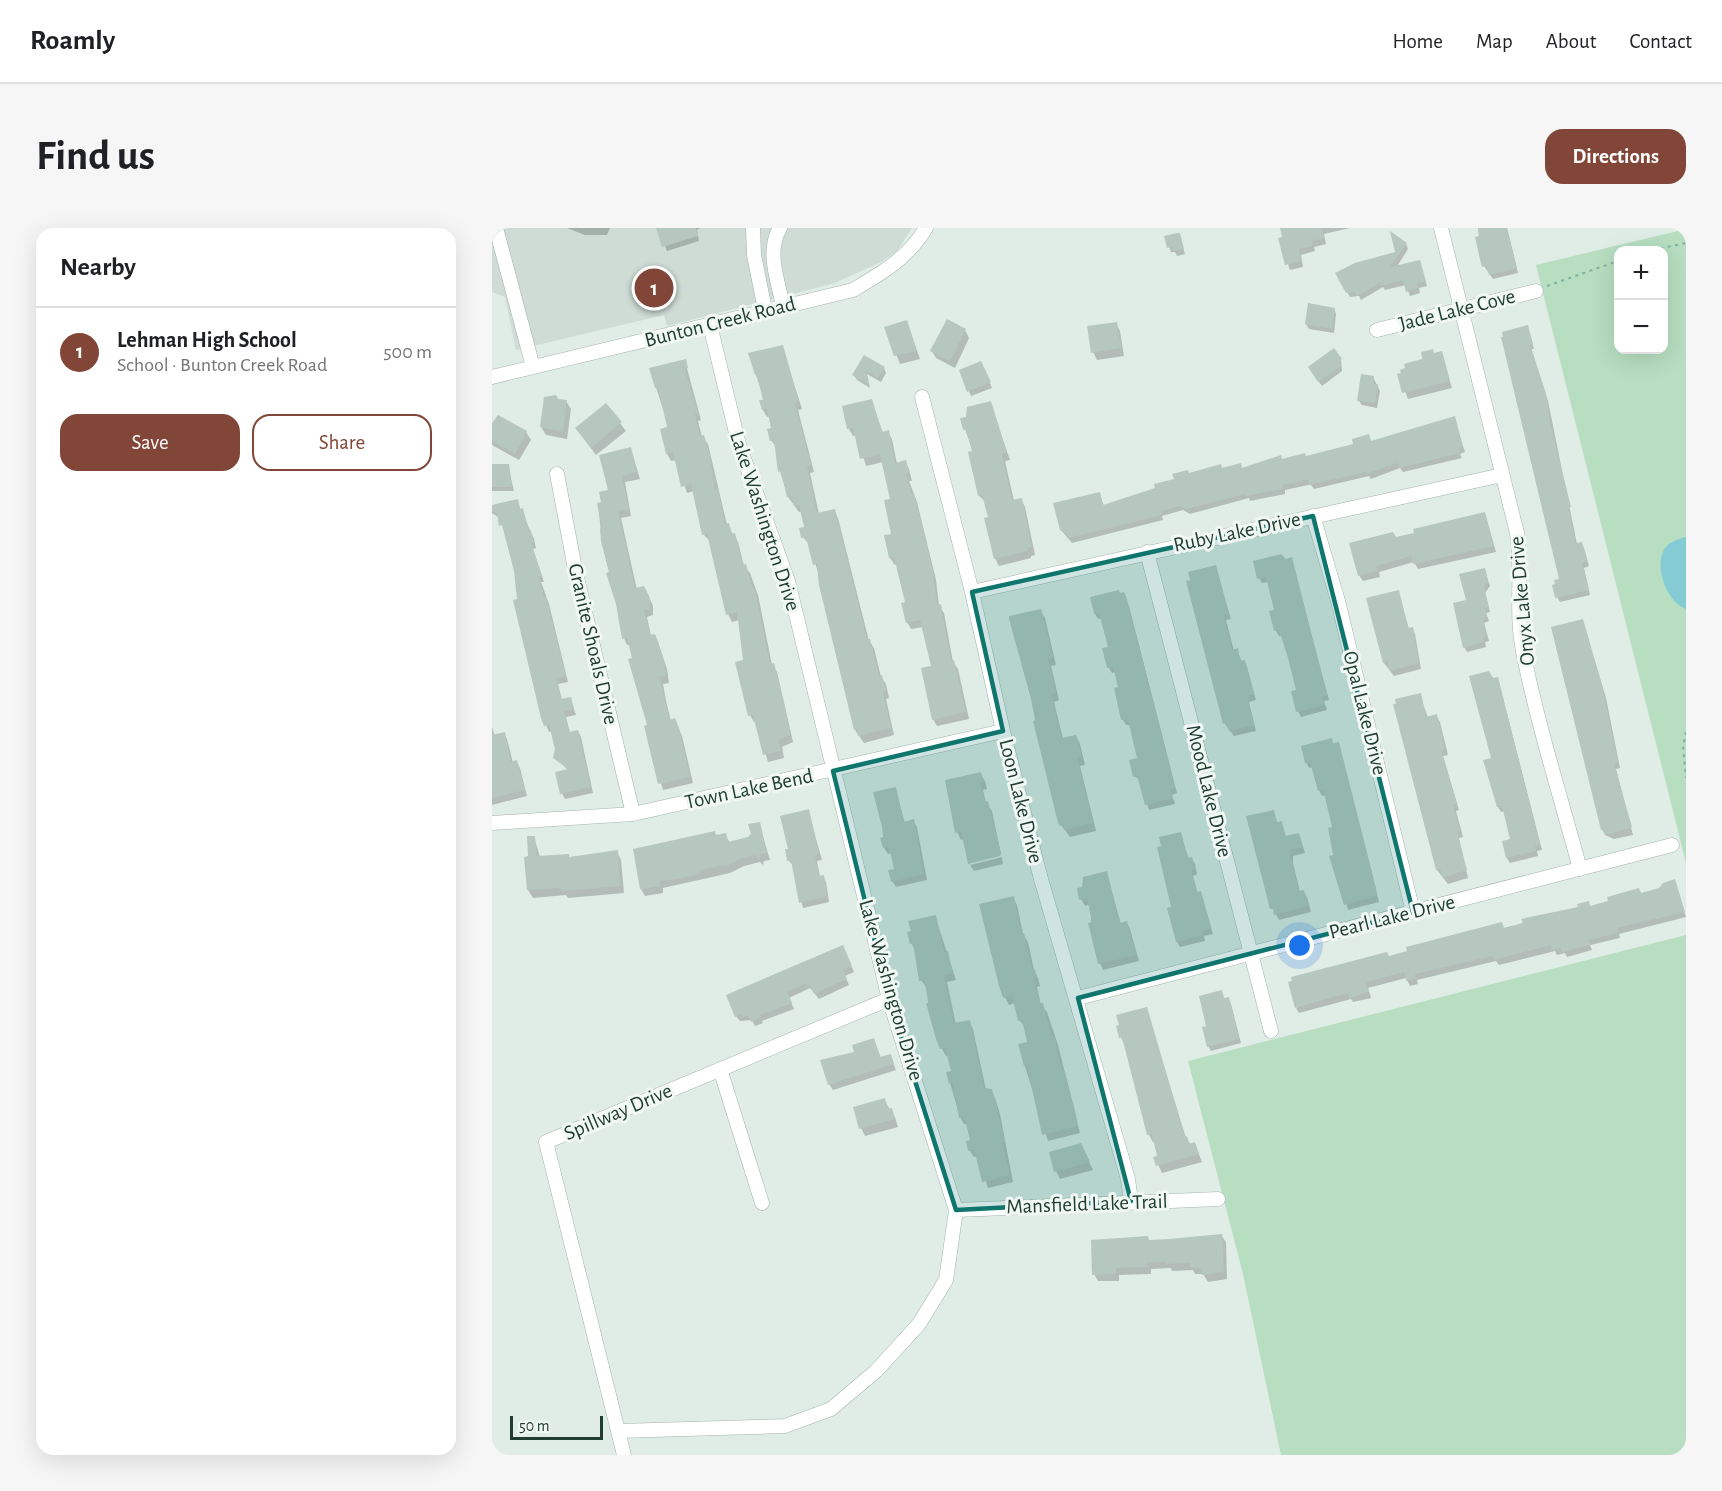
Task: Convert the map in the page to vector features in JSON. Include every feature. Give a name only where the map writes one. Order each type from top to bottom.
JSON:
[{"type":"street","points":[[496,228],[533,367]]},
{"type":"street","points":[[753,228],[754,255],[765,310]]},
{"type":"street","points":[[780,228],[773,245],[773,255],[783,306]]},
{"type":"street","name":"Bunton Creek Road","points":[[492,377],[853,290],[890,270],[926,228]]},
{"type":"street","name":"Onyx Lake Drive","points":[[1441,228],[1521,560],[1519,613],[1523,651],[1580,868]]},
{"type":"street","name":"Jade Lake Cove","points":[[1377,330],[1536,291]]},
{"type":"street","name":"Lake Washington Drive","points":[[618,1431],[785,1426],[831,1409],[876,1371],[919,1324],[946,1280],[956,1210],[889,999],[788,581],[739,446],[710,325]]},
{"type":"street","name":"Loon Lake Drive","points":[[922,397],[972,592],[1003,731],[1041,879],[1078,999],[1128,1179],[1131,1202]]},
{"type":"street","name":"Granite Shoals Drive","points":[[557,474],[576,574],[633,814]]},
{"type":"street","name":"Ruby Lake Drive","points":[[972,592],[1502,475]]},
{"type":"street","name":"Opal Lake Drive","points":[[1313,516],[1338,601],[1413,912]]},
{"type":"street","name":"Mood Lake Drive","points":[[1147,552],[1271,1031]]},
{"type":"street","name":"Town Lake Bend","points":[[492,823],[633,814],[833,771],[1003,731]]},
{"type":"street","name":"Pearl Lake Drive","points":[[1078,999],[1250,952],[1672,845]]},
{"type":"street","name":"Spillway Drive","points":[[624,1455],[546,1142],[889,999]]},
{"type":"street","points":[[720,1068],[762,1203]]},
{"type":"street","name":"Mansfield Lake Trail","points":[[956,1210],[1218,1199]]},
{"type":"path","points":[[1668,247],[1686,243]]},
{"type":"path","points":[[1536,291],[1614,262]]},
{"type":"path","points":[[1686,732],[1683,746],[1686,778]]},
{"type":"highlighted area","points":[[1313,516],[1413,912],[1078,998],[1131,1201],[956,1210],[889,999],[833,771],[1003,731],[972,592]]},
{"type":"shaded area","points":[[492,228],[912,228],[897,251],[881,262],[835,283],[667,326],[664,315],[516,350],[505,297],[492,292]]},
{"type":"green space","points":[[1686,229],[1686,863],[1536,265],[1614,246],[1614,354],[1668,354],[1668,246],[1615,246]]},
{"type":"green space","points":[[1686,935],[1686,1455],[1281,1455],[1243,1274],[1188,1061]]},
{"type":"water","points":[[1686,537],[1686,609],[1674,600],[1665,585],[1661,559],[1669,544]]},
{"type":"building","points":[[656,228],[696,228],[698,236],[662,247]]},
{"type":"building","points":[[1280,228],[1322,228],[1324,238],[1312,241],[1313,246],[1299,249],[1301,261],[1285,265],[1278,238],[1282,237]]},
{"type":"building","points":[[1478,228],[1507,228],[1517,268],[1489,275],[1487,266],[1482,267],[1479,255],[1475,237],[1479,236]]},
{"type":"building","points":[[1390,231],[1407,243],[1390,267],[1420,260],[1426,281],[1417,284],[1418,288],[1406,292],[1403,280],[1381,286],[1380,283],[1357,296],[1355,292],[1346,293],[1335,273],[1355,263],[1395,252]]},
{"type":"building","points":[[1180,233],[1184,249],[1173,251],[1172,247],[1167,248],[1164,236]]},
{"type":"building","points":[[1308,303],[1335,308],[1332,329],[1305,324]]},
{"type":"building","points":[[947,319],[966,329],[950,361],[930,351]]},
{"type":"building","points":[[907,320],[917,351],[894,356],[884,327]]},
{"type":"building","points":[[1117,322],[1121,348],[1091,353],[1087,326]]},
{"type":"building","points":[[1528,325],[1533,344],[1530,344],[1546,394],[1550,423],[1571,507],[1568,508],[1576,543],[1582,542],[1587,561],[1582,563],[1589,590],[1555,598],[1552,585],[1555,584],[1554,580],[1559,579],[1501,337],[1503,337],[1502,332]]},
{"type":"building","points":[[783,345],[799,402],[795,403],[811,465],[807,466],[817,513],[835,509],[867,639],[870,639],[879,676],[882,675],[886,691],[883,692],[891,728],[858,736],[857,729],[854,730],[819,585],[817,564],[813,565],[806,537],[801,538],[799,528],[804,527],[799,505],[794,506],[791,496],[787,497],[781,471],[778,472],[774,440],[770,441],[767,429],[771,428],[767,409],[762,410],[759,400],[763,400],[757,375],[755,375],[748,353]]},
{"type":"building","points":[[1334,348],[1342,359],[1338,362],[1341,366],[1318,382],[1308,367]]},
{"type":"building","points":[[1433,349],[1434,353],[1442,351],[1450,381],[1402,393],[1397,374],[1405,368],[1404,364],[1422,359],[1421,352]]},
{"type":"building","points":[[864,355],[885,367],[878,378],[866,371],[869,385],[852,375]]},
{"type":"building","points":[[686,359],[688,368],[685,369],[698,413],[695,414],[700,436],[704,435],[710,456],[715,490],[718,489],[725,524],[729,523],[732,534],[735,533],[743,565],[746,564],[752,587],[754,586],[770,664],[774,663],[785,707],[790,735],[779,740],[781,751],[763,755],[753,715],[748,716],[735,662],[743,660],[737,612],[726,615],[707,534],[702,535],[691,484],[681,487],[673,452],[666,454],[660,429],[667,427],[658,387],[655,388],[649,368]]},
{"type":"building","points":[[981,361],[991,382],[967,392],[959,370]]},
{"type":"building","points":[[1361,374],[1374,376],[1373,384],[1378,384],[1375,403],[1357,401]]},
{"type":"building","points":[[556,395],[558,399],[567,400],[563,432],[540,427],[544,397]]},
{"type":"building","points":[[872,399],[882,432],[889,430],[895,463],[906,460],[909,473],[906,474],[911,494],[914,493],[933,571],[937,605],[941,604],[951,661],[954,660],[966,712],[932,720],[921,668],[931,666],[920,620],[906,623],[901,603],[905,602],[894,557],[889,558],[884,535],[891,534],[884,500],[890,499],[880,455],[860,459],[853,428],[847,429],[842,406]]},
{"type":"building","points":[[991,401],[1007,453],[1002,454],[1012,500],[1022,498],[1032,547],[1028,548],[1028,551],[994,559],[984,518],[988,517],[982,495],[978,496],[968,452],[972,451],[966,429],[963,430],[960,418],[966,417],[967,407]]},
{"type":"building","points":[[606,403],[622,422],[591,448],[575,428]]},
{"type":"building","points":[[498,415],[527,431],[515,454],[492,441],[492,423]]},
{"type":"building","points":[[1455,416],[1463,447],[1459,448],[1460,453],[1399,468],[1397,463],[1366,474],[1366,472],[1309,485],[1308,480],[1305,480],[1283,485],[1283,489],[1246,496],[1245,494],[1186,509],[1180,506],[1161,511],[1162,515],[1068,538],[1066,533],[1060,530],[1053,503],[1100,492],[1103,505],[1155,488],[1154,484],[1174,479],[1172,474],[1188,470],[1189,473],[1221,464],[1222,468],[1241,463],[1242,468],[1281,455],[1282,459],[1305,453],[1306,456],[1353,444],[1352,439],[1369,434],[1371,441]]},
{"type":"building","points":[[631,447],[637,472],[622,476],[629,509],[618,511],[635,588],[644,586],[650,598],[650,609],[644,610],[650,635],[655,634],[664,661],[666,676],[660,677],[663,693],[670,720],[675,718],[679,728],[690,777],[658,784],[644,726],[647,725],[628,659],[632,658],[627,638],[622,639],[616,604],[606,573],[609,572],[601,541],[600,529],[602,528],[597,503],[601,502],[599,492],[608,490],[599,455]]},
{"type":"building","points":[[492,464],[509,464],[512,487],[492,487]]},
{"type":"building","points":[[518,499],[534,542],[531,543],[542,576],[539,576],[566,676],[556,678],[561,699],[571,697],[574,709],[564,711],[569,732],[578,730],[591,787],[560,794],[555,772],[568,769],[553,758],[555,749],[549,725],[544,726],[541,718],[513,600],[517,599],[514,571],[502,525],[499,526],[497,513],[492,511],[492,505]]},
{"type":"building","points":[[1485,512],[1494,546],[1413,564],[1411,556],[1376,566],[1377,571],[1358,576],[1349,543],[1393,532],[1396,537],[1414,533],[1413,529]]},
{"type":"building","points":[[1281,554],[1286,559],[1292,557],[1327,695],[1322,696],[1325,705],[1296,712],[1291,691],[1296,690],[1279,630],[1274,631],[1269,611],[1274,610],[1266,577],[1257,579],[1253,561]]},
{"type":"building","points":[[1216,565],[1229,613],[1223,614],[1232,650],[1238,648],[1240,661],[1245,660],[1254,694],[1247,696],[1254,725],[1229,731],[1226,723],[1223,724],[1186,581],[1190,580],[1188,572]]},
{"type":"building","points":[[1485,568],[1488,580],[1484,587],[1489,607],[1485,608],[1487,617],[1483,618],[1487,636],[1483,638],[1484,642],[1463,648],[1453,603],[1466,600],[1459,574]]},
{"type":"building","points":[[1119,590],[1120,593],[1124,592],[1127,599],[1175,788],[1170,789],[1173,798],[1145,805],[1137,776],[1133,777],[1129,760],[1137,758],[1128,720],[1121,720],[1114,688],[1118,687],[1113,667],[1107,668],[1102,648],[1108,647],[1099,613],[1094,614],[1090,597]]},
{"type":"building","points":[[1399,590],[1408,628],[1413,627],[1419,663],[1390,671],[1387,662],[1383,663],[1366,598]]},
{"type":"building","points":[[1041,609],[1053,658],[1048,659],[1056,693],[1051,694],[1061,738],[1076,735],[1082,757],[1077,758],[1093,823],[1064,830],[1063,825],[1060,826],[1058,823],[1033,721],[1035,720],[1031,699],[1009,619],[1009,616]]},
{"type":"building","points":[[1583,619],[1603,690],[1618,763],[1614,764],[1632,827],[1610,834],[1605,834],[1604,829],[1601,830],[1551,627]]},
{"type":"building","points":[[1489,671],[1493,678],[1498,677],[1540,845],[1535,846],[1536,851],[1506,858],[1502,841],[1510,839],[1502,806],[1497,807],[1483,760],[1491,758],[1469,676]]},
{"type":"building","points":[[1421,693],[1426,717],[1437,714],[1445,749],[1441,750],[1457,804],[1453,805],[1460,831],[1457,832],[1467,870],[1443,878],[1440,869],[1436,870],[1393,704],[1396,704],[1395,699]]},
{"type":"building","points":[[505,732],[511,762],[517,760],[525,790],[492,798],[492,735]]},
{"type":"building","points":[[1332,738],[1333,743],[1339,742],[1377,896],[1344,905],[1329,856],[1333,855],[1328,828],[1332,827],[1323,789],[1318,791],[1310,762],[1305,763],[1301,746]]},
{"type":"building","points":[[981,772],[983,781],[980,782],[985,802],[988,801],[1001,853],[1000,856],[968,864],[961,831],[955,833],[945,780]]},
{"type":"building","points":[[896,787],[904,822],[914,819],[924,874],[891,882],[888,870],[894,869],[889,847],[883,848],[880,838],[883,837],[882,827],[873,792]]},
{"type":"building","points":[[809,809],[819,854],[815,855],[819,876],[824,875],[827,896],[799,903],[791,860],[787,861],[785,849],[788,849],[780,816]]},
{"type":"building","points":[[1274,810],[1277,822],[1282,821],[1285,836],[1299,833],[1303,847],[1291,850],[1290,856],[1299,891],[1304,890],[1308,906],[1274,915],[1273,909],[1270,909],[1246,816]]},
{"type":"building","points":[[760,822],[767,853],[761,854],[759,860],[755,855],[740,859],[725,867],[724,865],[700,870],[700,874],[660,881],[660,886],[640,889],[633,849],[715,831],[716,835],[726,833],[728,842],[748,837],[751,834],[748,824]]},
{"type":"building","points":[[1181,832],[1188,858],[1192,857],[1195,869],[1191,870],[1197,892],[1201,891],[1211,928],[1202,931],[1203,935],[1176,942],[1167,908],[1171,907],[1157,847],[1161,846],[1159,837]]},
{"type":"building","points":[[527,836],[535,836],[537,856],[569,854],[569,857],[618,850],[620,886],[562,891],[561,888],[527,890],[524,857],[528,856]]},
{"type":"building","points":[[1107,871],[1120,923],[1127,921],[1136,955],[1098,964],[1088,923],[1091,922],[1091,917],[1087,898],[1079,900],[1077,888],[1082,887],[1083,877]]},
{"type":"building","points":[[1675,879],[1685,912],[1617,928],[1618,933],[1588,940],[1590,945],[1562,952],[1561,948],[1552,950],[1551,945],[1494,960],[1493,956],[1415,974],[1416,978],[1406,981],[1404,972],[1366,982],[1369,992],[1349,998],[1348,993],[1295,1008],[1288,982],[1292,981],[1291,977],[1387,952],[1389,956],[1407,951],[1406,947],[1502,922],[1504,928],[1523,923],[1521,919],[1578,907],[1577,904],[1589,901],[1590,906],[1608,901],[1607,897],[1639,888],[1641,893],[1659,888],[1663,883]]},
{"type":"building","points":[[1014,896],[1021,933],[1024,933],[1032,970],[1035,969],[1037,978],[1034,979],[1040,1003],[1043,1003],[1051,1036],[1054,1035],[1062,1071],[1065,1072],[1076,1115],[1077,1126],[1042,1135],[1027,1065],[1024,1066],[1018,1044],[1027,1042],[1022,1020],[1018,1021],[1012,996],[1003,998],[979,904]]},
{"type":"building","points":[[936,915],[944,952],[948,951],[953,973],[944,975],[954,1023],[970,1020],[984,1088],[992,1089],[1005,1142],[1002,1143],[1010,1175],[982,1182],[974,1149],[968,1151],[966,1141],[970,1140],[964,1116],[959,1118],[953,1083],[949,1084],[946,1072],[951,1071],[945,1048],[940,1049],[936,1039],[926,1003],[929,1003],[924,980],[919,981],[913,943],[910,944],[907,932],[911,931],[908,921]]},
{"type":"building","points":[[843,945],[852,966],[843,970],[847,979],[814,994],[810,985],[807,986],[806,983],[787,992],[792,1003],[760,1015],[761,1017],[751,1022],[748,1015],[742,1018],[740,1014],[735,1017],[726,995]]},
{"type":"building","points":[[1222,990],[1224,998],[1229,997],[1239,1039],[1207,1047],[1202,1027],[1206,1026],[1199,996]]},
{"type":"building","points":[[1147,1007],[1185,1137],[1187,1136],[1189,1144],[1195,1142],[1199,1154],[1156,1166],[1153,1157],[1157,1156],[1152,1134],[1147,1135],[1122,1037],[1119,1038],[1116,1026],[1119,1025],[1116,1015]]},
{"type":"building","points":[[874,1038],[880,1057],[891,1054],[894,1064],[828,1085],[820,1060],[854,1052],[852,1045]]},
{"type":"building","points":[[885,1098],[888,1109],[892,1108],[895,1119],[859,1129],[853,1107]]},
{"type":"building","points":[[1081,1143],[1090,1162],[1054,1172],[1049,1152]]},
{"type":"building","points":[[1222,1234],[1224,1272],[1202,1275],[1200,1268],[1190,1267],[1190,1263],[1147,1262],[1148,1267],[1116,1268],[1116,1274],[1092,1275],[1091,1240],[1148,1236],[1149,1240]]},
{"type":"place","name":"Lehman High School","points":[[654,288]]}]
